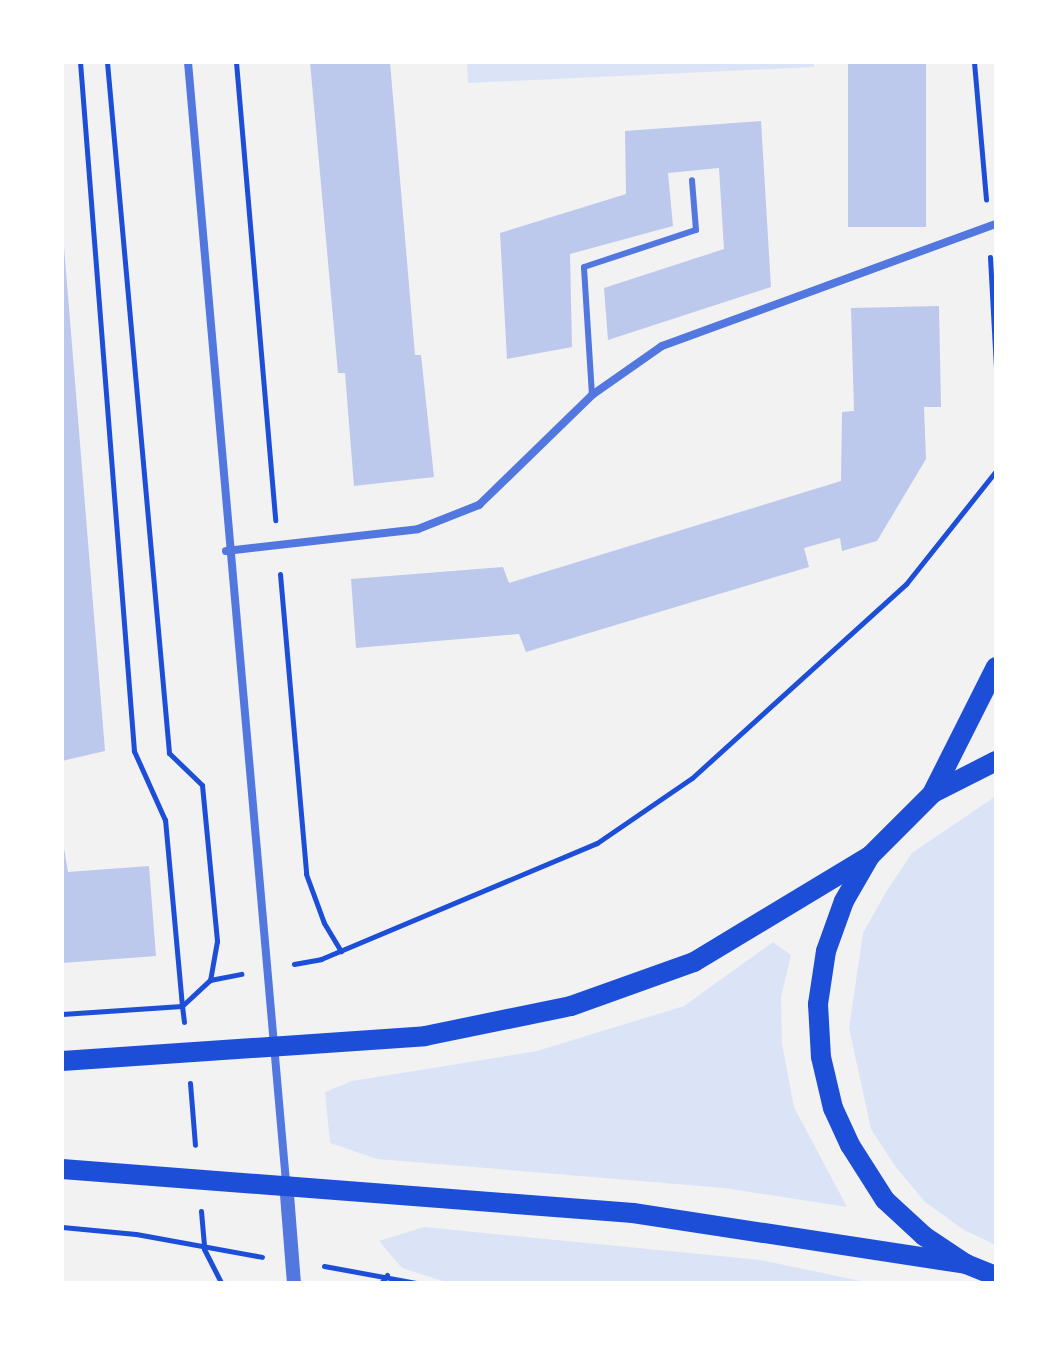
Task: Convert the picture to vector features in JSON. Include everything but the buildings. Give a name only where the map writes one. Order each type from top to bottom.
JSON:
[{"type":"main road","points":[[933,793],[996,667]]},
{"type":"main road","points":[[62,1061],[188,1055],[425,1036],[571,1006],[694,962],[870,856],[933,793],[996,761]]},
{"type":"main road","points":[[870,856],[844,901],[826,951],[818,1004],[824,1070],[850,1145],[885,1200],[924,1236],[966,1264],[996,1276]]},
{"type":"main road","points":[[62,1169],[198,1175],[633,1213],[966,1264]]},
{"type":"street","points":[[188,62],[226,551],[294,1283]]},
{"type":"street","points":[[226,551],[418,529],[479,505],[592,395],[662,346],[992,225]]},
{"type":"lane","points":[[592,395],[584,267],[696,230],[692,180]]},
{"type":"path","points":[[80,62],[134,751],[165,820],[204,1249],[221,1283]]},
{"type":"path","points":[[107,62],[169,753],[202,785],[217,941],[210,980]]},
{"type":"path","points":[[236,62],[306,874],[324,923],[341,951]]},
{"type":"path","points":[[974,62],[992,225],[996,368]]},
{"type":"path","points":[[62,1014],[182,1006],[210,980],[341,951],[597,843],[692,778],[906,584],[996,471]]},
{"type":"path","points":[[62,1227],[136,1234],[204,1249],[387,1275],[417,1283]]},
{"type":"path","points":[[381,1283],[387,1275]]},
{"type":"shaded area","points":[[467,62],[814,62],[814,67],[468,83]]},
{"type":"shaded area","points":[[996,796],[996,1245],[964,1230],[925,1202],[895,1166],[871,1129],[849,1028],[863,933],[886,892],[912,853]]},
{"type":"shaded area","points":[[773,942],[791,955],[781,997],[782,1044],[794,1107],[847,1207],[724,1188],[377,1159],[330,1143],[325,1092],[352,1081],[537,1051],[684,1006]]},
{"type":"shaded area","points":[[424,1227],[761,1260],[870,1283],[449,1283],[402,1268],[379,1241]]}]
